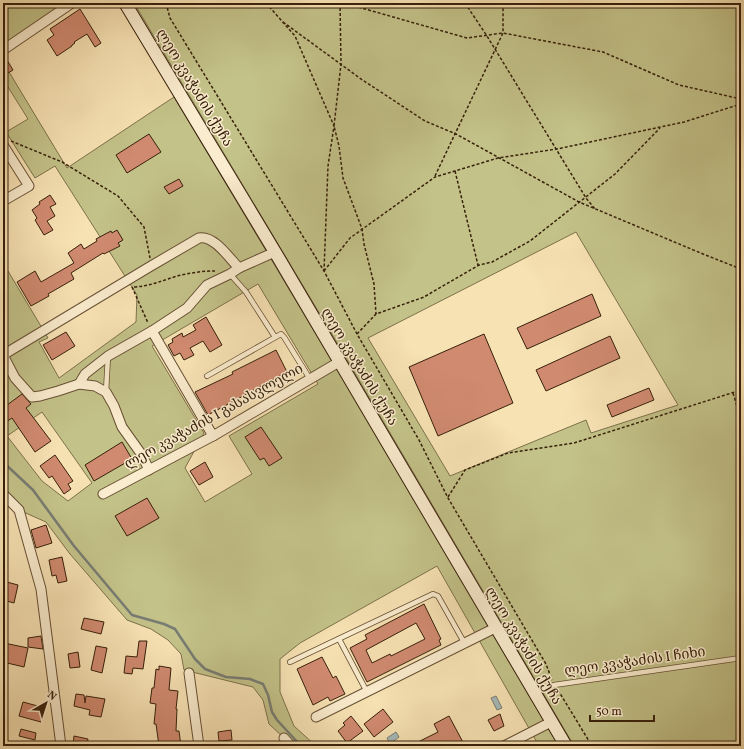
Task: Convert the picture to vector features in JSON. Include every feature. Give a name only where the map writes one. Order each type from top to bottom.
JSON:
[{"type":"main road","name":"ლეო კვაჭაძის ქუჩა","points":[[125,3],[566,746]]},
{"type":"street","points":[[3,50],[67,4]]},
{"type":"street","points":[[3,201],[29,186],[7,143]]},
{"type":"street","points":[[149,470],[142,455],[122,427],[114,406],[106,392],[94,386],[79,384],[32,397],[15,378],[3,355],[131,283],[151,266],[199,238],[205,237],[213,240],[234,271]]},
{"type":"street","points":[[79,384],[84,374],[108,356],[152,331],[187,308],[207,285],[274,252]]},
{"type":"street","points":[[152,331],[214,436]]},
{"type":"street","name":"ლეო კვაჭაძის I გასასვლელი","points":[[103,494],[214,436],[339,362]]},
{"type":"street","points":[[3,494],[19,510],[41,589],[61,746]]},
{"type":"street","points":[[316,717],[495,628]]},
{"type":"street","points":[[189,673],[199,746]]},
{"type":"street","points":[[504,746],[551,722]]},
{"type":"street","points":[[284,738],[291,746]]},
{"type":"lane","points":[[234,271],[275,337]]},
{"type":"lane","points":[[207,376],[281,334],[284,336],[310,379]]},
{"type":"lane","points":[[106,392],[108,356]]},
{"type":"lane","points":[[290,662],[433,594],[436,594],[465,644]]},
{"type":"lane","points":[[338,639],[367,692]]},
{"type":"lane","name":"ლეო კვაჭაძის I ჩიხი","points":[[534,693],[554,685],[741,658]]},
{"type":"path","points":[[166,3],[170,18],[324,271],[357,334],[419,440],[448,498],[546,664],[554,685],[592,746]]},
{"type":"path","points":[[266,3],[295,36],[334,126],[339,146],[343,178],[362,229],[364,244],[374,284],[376,314]]},
{"type":"path","points":[[324,271],[328,166],[341,64],[340,3]]},
{"type":"path","points":[[344,3],[468,38],[503,33],[603,52],[679,85],[741,99]]},
{"type":"path","points":[[465,3],[487,36],[586,198],[596,209]]},
{"type":"path","points":[[435,177],[503,33],[503,3]]},
{"type":"path","points":[[283,22],[361,79],[425,121],[456,134],[579,202],[703,254],[741,268]]},
{"type":"path","points":[[324,271],[350,238],[435,177],[498,158],[557,149],[684,122],[741,104]]},
{"type":"path","points":[[357,334],[376,314],[424,297],[479,265],[492,262],[530,241],[615,174],[660,127]]},
{"type":"path","points":[[7,143],[62,162],[118,196],[144,228],[151,266]]},
{"type":"path","points":[[455,171],[479,265]]},
{"type":"path","points":[[131,283],[148,286],[169,278],[205,271],[234,271]]},
{"type":"path","points":[[131,283],[152,331]]},
{"type":"path","points":[[448,498],[465,470],[508,454],[574,442],[741,390]]},
{"type":"path","points":[[733,393],[741,416]]},
{"type":"shaded area","points":[[3,3],[73,3],[3,48]]},
{"type":"shaded area","points":[[134,3],[741,3],[741,746],[574,746],[336,341]],"holes":[[[576,232],[678,405],[591,433],[586,420],[450,476],[368,338]]]},
{"type":"shaded area","points":[[3,62],[67,168],[174,97],[493,630],[559,746],[539,746],[437,566],[300,643],[280,659],[280,692],[294,726],[316,746],[291,746],[269,724],[263,700],[253,687],[184,670],[181,654],[168,640],[151,629],[127,620],[70,554],[46,522],[19,510],[3,494],[3,274],[8,271],[48,338],[39,342],[59,378],[136,322],[137,295],[55,166],[35,178],[6,132],[28,119],[3,79]],"holes":[[[258,284],[318,384],[229,436],[252,474],[205,502],[185,468],[204,433],[152,346]],[[42,412],[92,483],[68,501],[42,481],[7,436]]]},
{"type":"shaded area","points":[[496,696],[502,708],[497,710],[491,698]]},
{"type":"shaded area","points":[[396,732],[399,737],[390,744],[387,738]]},
{"type":"building","points":[[80,9],[101,43],[95,47],[87,34],[74,42],[75,43],[72,46],[57,56],[47,40],[54,35],[50,29]]},
{"type":"building","points":[[7,60],[13,70],[3,76],[3,62]]},
{"type":"building","points":[[149,134],[161,152],[127,173],[116,155]]},
{"type":"building","points":[[179,179],[183,186],[169,194],[164,187]]},
{"type":"building","points":[[50,195],[56,204],[50,207],[55,216],[47,221],[53,230],[44,235],[35,220],[37,218],[32,210],[40,204],[39,202]]},
{"type":"building","points":[[117,230],[123,240],[118,243],[120,246],[104,254],[103,253],[71,273],[74,279],[31,306],[17,282],[35,271],[41,282],[74,263],[68,253],[81,244],[84,249],[97,241],[96,239],[111,231],[112,233]]},
{"type":"building","points":[[592,294],[601,316],[527,349],[517,328]]},
{"type":"building","points":[[206,317],[222,345],[210,352],[203,341],[190,348],[194,355],[184,360],[180,353],[174,356],[168,345],[173,342],[172,339],[182,333],[183,337],[196,330],[193,325]]},
{"type":"building","points":[[66,332],[75,346],[52,360],[43,345]]},
{"type":"building","points":[[484,334],[513,403],[438,436],[409,367]]},
{"type":"building","points":[[610,336],[620,358],[546,391],[536,370]]},
{"type":"building","points":[[276,350],[287,372],[208,415],[195,392],[233,374],[232,372]]},
{"type":"building","points":[[649,388],[654,400],[612,417],[607,405]]},
{"type":"building","points":[[22,394],[31,404],[26,408],[51,441],[35,452],[12,418],[6,422],[3,418],[3,408]]},
{"type":"building","points":[[261,427],[282,458],[269,466],[264,458],[260,460],[245,437]]},
{"type":"building","points":[[122,442],[132,459],[94,481],[85,465]]},
{"type":"building","points":[[55,455],[73,481],[68,484],[71,489],[64,494],[52,476],[49,478],[40,466]]},
{"type":"building","points":[[205,462],[213,477],[199,485],[190,471]]},
{"type":"building","points":[[147,498],[159,518],[127,536],[115,516]]},
{"type":"building","points":[[46,525],[52,543],[36,548],[31,530]]},
{"type":"building","points":[[62,557],[67,581],[58,583],[56,575],[52,576],[49,560]]},
{"type":"building","points":[[3,581],[18,585],[14,603],[3,600]]},
{"type":"building","points":[[424,604],[441,639],[439,640],[441,645],[367,682],[350,648],[367,639],[365,635]],"holes":[[[416,623],[425,639],[391,656],[390,654],[372,663],[366,650]]]},
{"type":"building","points":[[84,618],[104,622],[101,634],[81,629]]},
{"type":"building","points":[[41,636],[43,649],[28,647],[28,638]]},
{"type":"building","points":[[139,641],[147,641],[143,669],[133,668],[132,674],[124,673],[126,656],[137,657]]},
{"type":"building","points":[[4,643],[28,648],[24,667],[3,662]]},
{"type":"building","points":[[96,646],[107,648],[102,673],[91,670]]},
{"type":"building","points":[[78,652],[80,667],[70,668],[68,654]]},
{"type":"building","points":[[322,657],[333,678],[336,676],[345,694],[330,701],[328,697],[313,705],[297,669]]},
{"type":"building","points":[[159,666],[171,668],[169,690],[178,691],[176,731],[179,731],[181,746],[159,746],[156,724],[154,724],[156,704],[150,703],[152,688],[154,688],[156,669],[159,670]]},
{"type":"building","points":[[76,694],[84,695],[85,703],[86,696],[105,699],[101,717],[89,715],[90,710],[74,706]]},
{"type":"building","points":[[23,702],[45,708],[41,722],[19,716]]},
{"type":"building","points":[[383,709],[393,722],[374,737],[364,724]]},
{"type":"building","points":[[500,714],[504,726],[494,731],[488,720]]},
{"type":"building","points":[[351,716],[363,731],[347,743],[338,731],[345,725],[343,723]]},
{"type":"building","points":[[449,716],[465,746],[410,746],[438,732],[434,724]]},
{"type":"building","points":[[21,729],[36,733],[35,740],[19,736]]},
{"type":"building","points":[[231,730],[232,740],[219,741],[218,732]]},
{"type":"building","points":[[74,736],[88,739],[87,746],[73,746]]},
{"type":"waterway","points":[[3,462],[33,490],[74,546],[132,615],[164,624],[175,629],[195,659],[205,669],[226,677],[250,679],[263,684],[268,695],[272,712],[277,720],[301,746]]}]
